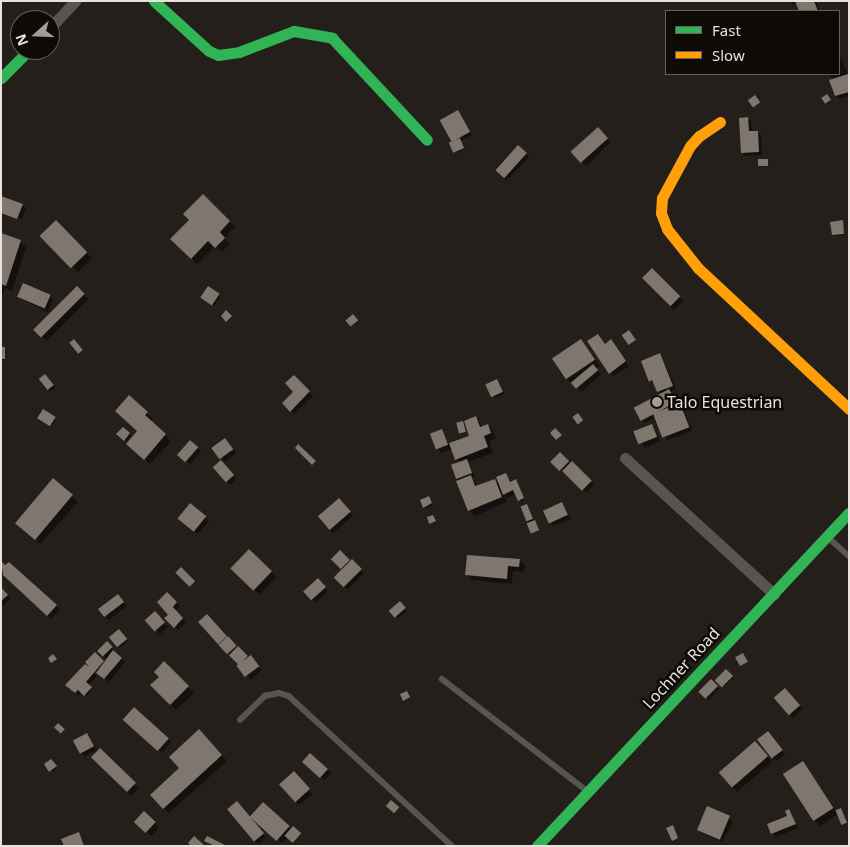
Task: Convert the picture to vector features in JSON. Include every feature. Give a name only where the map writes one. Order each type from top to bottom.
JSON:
[{"type":"street","points":[[60,17],[75,1]]},
{"type":"street","points":[[154,1],[209,51],[218,55],[240,52],[294,31],[317,33],[332,38],[427,140]]},
{"type":"street","points":[[1,78],[19,60]]},
{"type":"street","points":[[720,122],[699,136],[690,146],[662,198],[661,213],[667,229],[698,268],[849,409]]},
{"type":"street","points":[[625,458],[774,594]]},
{"type":"street","name":"Lochner Road","points":[[537,846],[849,513]]},
{"type":"lane","points":[[827,536],[849,556]]},
{"type":"lane","points":[[442,679],[588,792]]},
{"type":"lane","points":[[240,720],[265,696],[280,693],[289,696],[452,846]]},
{"type":"building","points":[[795,1],[814,1],[818,10],[799,10]]},
{"type":"building","points":[[848,74],[849,92],[835,96],[829,80]]},
{"type":"building","points":[[827,94],[831,100],[825,104],[821,98]]},
{"type":"building","points":[[755,95],[760,102],[753,108],[748,100]]},
{"type":"building","points":[[458,110],[470,132],[452,142],[440,120]]},
{"type":"building","points":[[748,117],[749,131],[758,131],[759,152],[741,153],[739,118]]},
{"type":"building","points":[[598,127],[608,138],[581,163],[571,152]]},
{"type":"building","points":[[460,138],[464,148],[453,153],[449,142]]},
{"type":"building","points":[[518,145],[527,153],[504,178],[495,170]]},
{"type":"building","points":[[758,159],[768,159],[768,166],[758,166]]},
{"type":"building","points":[[203,194],[230,221],[220,232],[225,238],[215,248],[208,241],[191,259],[170,239],[189,220],[183,214]]},
{"type":"building","points":[[1,196],[23,204],[17,219],[1,213]]},
{"type":"building","points":[[56,220],[87,252],[71,268],[39,236]]},
{"type":"building","points":[[843,220],[844,234],[832,235],[830,222]]},
{"type":"building","points":[[1,233],[21,240],[6,286],[1,284]]},
{"type":"building","points":[[652,268],[680,296],[670,306],[642,278]]},
{"type":"building","points":[[23,283],[51,295],[45,309],[17,297]]},
{"type":"building","points":[[77,286],[85,294],[41,338],[33,330]]},
{"type":"building","points":[[208,286],[220,294],[212,305],[200,298]]},
{"type":"building","points":[[226,310],[232,316],[226,322],[221,316]]},
{"type":"building","points":[[353,314],[358,320],[350,327],[345,320]]},
{"type":"building","points":[[629,330],[636,340],[629,345],[622,335]]},
{"type":"building","points":[[598,334],[605,344],[611,339],[626,361],[609,374],[587,341]]},
{"type":"building","points":[[74,339],[83,350],[78,354],[69,343]]},
{"type":"building","points":[[581,339],[595,360],[566,379],[552,359]]},
{"type":"building","points":[[1,347],[5,347],[5,359],[1,359]]},
{"type":"building","points":[[660,353],[673,386],[657,392],[652,380],[649,382],[641,361]]},
{"type":"building","points":[[593,364],[598,370],[576,389],[571,383]]},
{"type":"building","points":[[45,374],[54,385],[48,390],[39,379]]},
{"type":"building","points":[[294,375],[310,391],[290,412],[282,403],[293,392],[285,383]]},
{"type":"building","points":[[497,379],[503,392],[491,397],[485,384]]},
{"type":"building","points":[[669,389],[676,402],[641,421],[634,408]]},
{"type":"building","points":[[129,395],[148,412],[145,415],[166,434],[144,460],[126,444],[137,431],[115,411]]},
{"type":"building","points":[[680,403],[689,427],[662,438],[653,413]]},
{"type":"building","points":[[43,409],[56,417],[50,426],[37,418]]},
{"type":"building","points":[[578,413],[583,420],[578,424],[572,417]]},
{"type":"building","points":[[476,416],[480,427],[488,424],[491,433],[484,436],[488,447],[455,460],[449,443],[469,436],[464,421]]},
{"type":"building","points":[[463,421],[466,432],[459,433],[456,423]]},
{"type":"building","points":[[652,424],[657,437],[638,444],[633,431]]},
{"type":"building","points":[[123,427],[130,433],[124,441],[116,434]]},
{"type":"building","points":[[555,428],[562,435],[556,440],[550,433]]},
{"type":"building","points":[[442,429],[448,445],[436,450],[430,434]]},
{"type":"building","points":[[225,438],[233,449],[219,459],[211,448]]},
{"type":"building","points":[[190,440],[198,447],[185,462],[177,455]]},
{"type":"building","points":[[298,444],[316,461],[312,465],[295,448]]},
{"type":"building","points":[[560,452],[569,461],[559,471],[550,462]]},
{"type":"building","points":[[467,459],[472,473],[456,479],[451,465]]},
{"type":"building","points":[[221,460],[234,475],[226,482],[213,467]]},
{"type":"building","points":[[572,461],[592,481],[582,491],[562,471]]},
{"type":"building","points":[[506,473],[510,482],[516,479],[524,498],[518,501],[513,490],[503,495],[496,477]]},
{"type":"building","points":[[471,475],[475,486],[495,479],[502,497],[468,511],[456,481]]},
{"type":"building","points":[[53,478],[73,495],[35,540],[15,523]]},
{"type":"building","points":[[429,496],[432,503],[423,508],[420,500]]},
{"type":"building","points":[[339,498],[351,512],[330,530],[318,516]]},
{"type":"building","points":[[562,502],[568,515],[549,524],[543,511]]},
{"type":"building","points":[[190,503],[206,516],[194,532],[177,519]]},
{"type":"building","points":[[527,504],[533,519],[527,521],[521,507]]},
{"type":"building","points":[[433,515],[436,521],[429,524],[427,517]]},
{"type":"building","points":[[535,520],[539,530],[531,534],[527,523]]},
{"type":"building","points":[[249,549],[272,571],[253,591],[230,568]]},
{"type":"building","points":[[340,550],[350,560],[341,569],[331,559]]},
{"type":"building","points":[[467,555],[520,559],[519,567],[508,566],[507,579],[465,575]]},
{"type":"building","points":[[352,559],[362,569],[344,587],[334,577]]},
{"type":"building","points":[[1,561],[5,565],[9,562],[57,605],[47,616],[3,575]]},
{"type":"building","points":[[181,567],[195,581],[189,587],[175,573]]},
{"type":"building","points":[[318,578],[326,587],[311,600],[303,591]]},
{"type":"building","points":[[1,587],[8,595],[1,601]]},
{"type":"building","points":[[167,592],[177,602],[173,607],[183,618],[174,628],[164,618],[168,615],[157,602]]},
{"type":"building","points":[[118,594],[124,602],[104,617],[98,609]]},
{"type":"building","points":[[400,601],[406,608],[395,618],[389,611]]},
{"type":"building","points":[[155,611],[165,622],[155,632],[145,620]]},
{"type":"building","points":[[207,614],[227,636],[218,644],[198,622]]},
{"type":"building","points":[[119,629],[127,639],[117,647],[109,637]]},
{"type":"building","points":[[228,636],[237,646],[227,654],[218,645]]},
{"type":"building","points":[[107,641],[113,647],[103,657],[97,651]]},
{"type":"building","points":[[238,646],[248,656],[239,665],[229,655]]},
{"type":"building","points":[[113,650],[122,658],[104,679],[96,673]]},
{"type":"building","points":[[95,652],[104,661],[86,682],[92,687],[84,696],[78,690],[75,693],[65,685],[85,664],[89,667],[85,662]]},
{"type":"building","points":[[743,653],[748,662],[740,666],[735,657]]},
{"type":"building","points":[[53,654],[57,659],[51,663],[48,658]]},
{"type":"building","points":[[251,655],[259,666],[245,677],[236,666]]},
{"type":"building","points":[[164,661],[189,686],[170,705],[150,685],[159,677],[154,672]]},
{"type":"building","points":[[726,669],[733,676],[722,687],[715,680]]},
{"type":"building","points":[[711,679],[718,686],[705,699],[698,692]]},
{"type":"building","points":[[785,688],[800,705],[789,715],[774,698]]},
{"type":"building","points":[[407,691],[410,697],[403,701],[400,694]]},
{"type":"building","points":[[134,707],[169,738],[158,751],[123,720]]},
{"type":"building","points":[[58,723],[65,729],[61,733],[54,728]]},
{"type":"building","points":[[199,729],[222,755],[163,809],[150,795],[179,768],[169,757]]},
{"type":"building","points":[[768,731],[783,750],[772,759],[757,740]]},
{"type":"building","points":[[87,733],[94,746],[80,754],[73,741]]},
{"type":"building","points":[[755,741],[768,756],[732,788],[719,772]]},
{"type":"building","points":[[100,748],[136,783],[127,792],[91,757]]},
{"type":"building","points":[[310,753],[328,769],[320,778],[302,762]]},
{"type":"building","points":[[51,759],[57,766],[49,772],[44,764]]},
{"type":"building","points":[[803,761],[833,808],[813,821],[783,774]]},
{"type":"building","points":[[294,771],[310,789],[295,802],[279,784]]},
{"type":"building","points":[[391,800],[399,807],[394,813],[386,806]]},
{"type":"building","points":[[237,801],[264,833],[254,842],[227,809]]},
{"type":"building","points":[[263,802],[290,826],[276,841],[250,817]]},
{"type":"building","points":[[707,806],[730,816],[720,840],[697,830]]},
{"type":"building","points":[[841,808],[847,823],[841,825],[835,810]]},
{"type":"building","points":[[789,809],[796,824],[771,834],[767,824],[787,816],[785,811]]},
{"type":"building","points":[[144,811],[156,822],[145,833],[134,822]]},
{"type":"building","points":[[673,825],[678,838],[672,841],[666,828]]},
{"type":"building","points":[[293,826],[301,833],[293,843],[284,836]]},
{"type":"building","points":[[79,832],[84,846],[64,846],[61,839]]},
{"type":"building","points":[[194,836],[205,846],[191,846],[188,843]]},
{"type":"building","points":[[207,836],[227,846],[215,846],[204,841]]},
{"type":"traffic: fast","points":[[154,1],[209,51],[218,55],[239,52],[294,31],[332,38],[427,140]]},
{"type":"traffic: fast","points":[[1,78],[19,60]]},
{"type":"traffic: fast","points":[[537,846],[849,513]]},
{"type":"traffic: slow","points":[[720,122],[699,136],[690,146],[662,198],[661,213],[667,229],[698,268],[849,409]]},
{"type":"place","name":"Talo Equestrian","points":[[657,402]]}]
